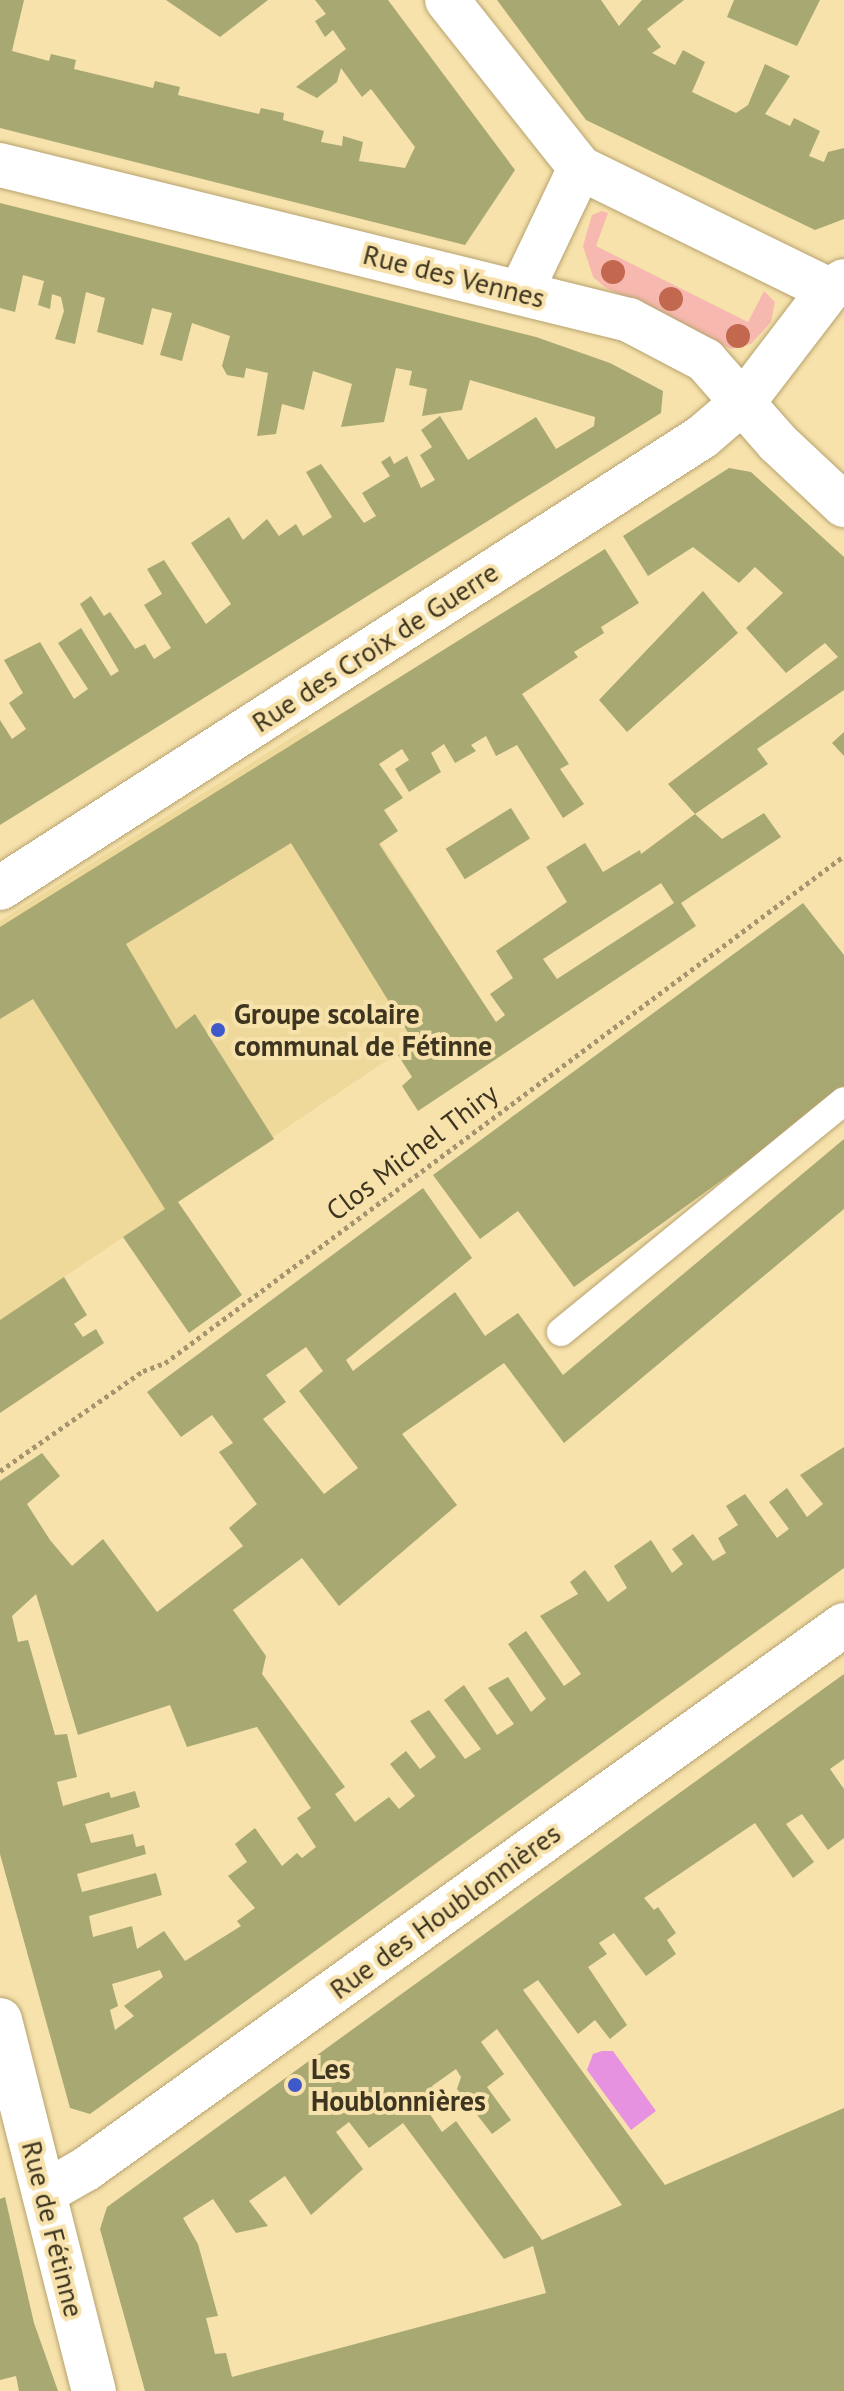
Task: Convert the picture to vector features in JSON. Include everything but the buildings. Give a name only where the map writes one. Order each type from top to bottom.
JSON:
[{"type":"street","points":[[447,0],[580,168],[836,286]]},
{"type":"street","name":"Rue des Vennes","points":[[0,165],[629,320],[705,360],[745,400],[778,443],[844,505]]},
{"type":"street","points":[[521,292],[580,168]]},
{"type":"street","name":"Rue des Croix de Guerre","points":[[0,888],[702,437],[745,400],[836,286]]},
{"type":"street","name":"Rue des Houblonnières","points":[[44,2193],[86,2169],[844,1625]]},
{"type":"street","name":"Rue de Fétinne","points":[[0,2020],[94,2391]]},
{"type":"lane","points":[[561,1332],[844,1101]]},
{"type":"path","name":"Clos Michel Thiry","points":[[0,1471],[143,1371],[165,1363],[844,856]]},
{"type":"shaded area","points":[[602,211],[608,213],[596,246],[748,322],[764,291],[775,302],[771,322],[751,344],[731,349],[606,288],[593,277],[583,246],[592,215]]},
{"type":"shaded area","name":"Groupe scolaire communal de Fétinne","points":[[307,728],[480,998],[0,1320],[0,921]]},
{"type":"shaded area","points":[[613,2051],[656,2111],[631,2130],[587,2070],[593,2054]]},
{"type":"place","name":"Groupe scolaire communal de Fétinne","points":[[218,1030]]},
{"type":"place","name":"Les Houblonnières","points":[[295,2085]]}]
